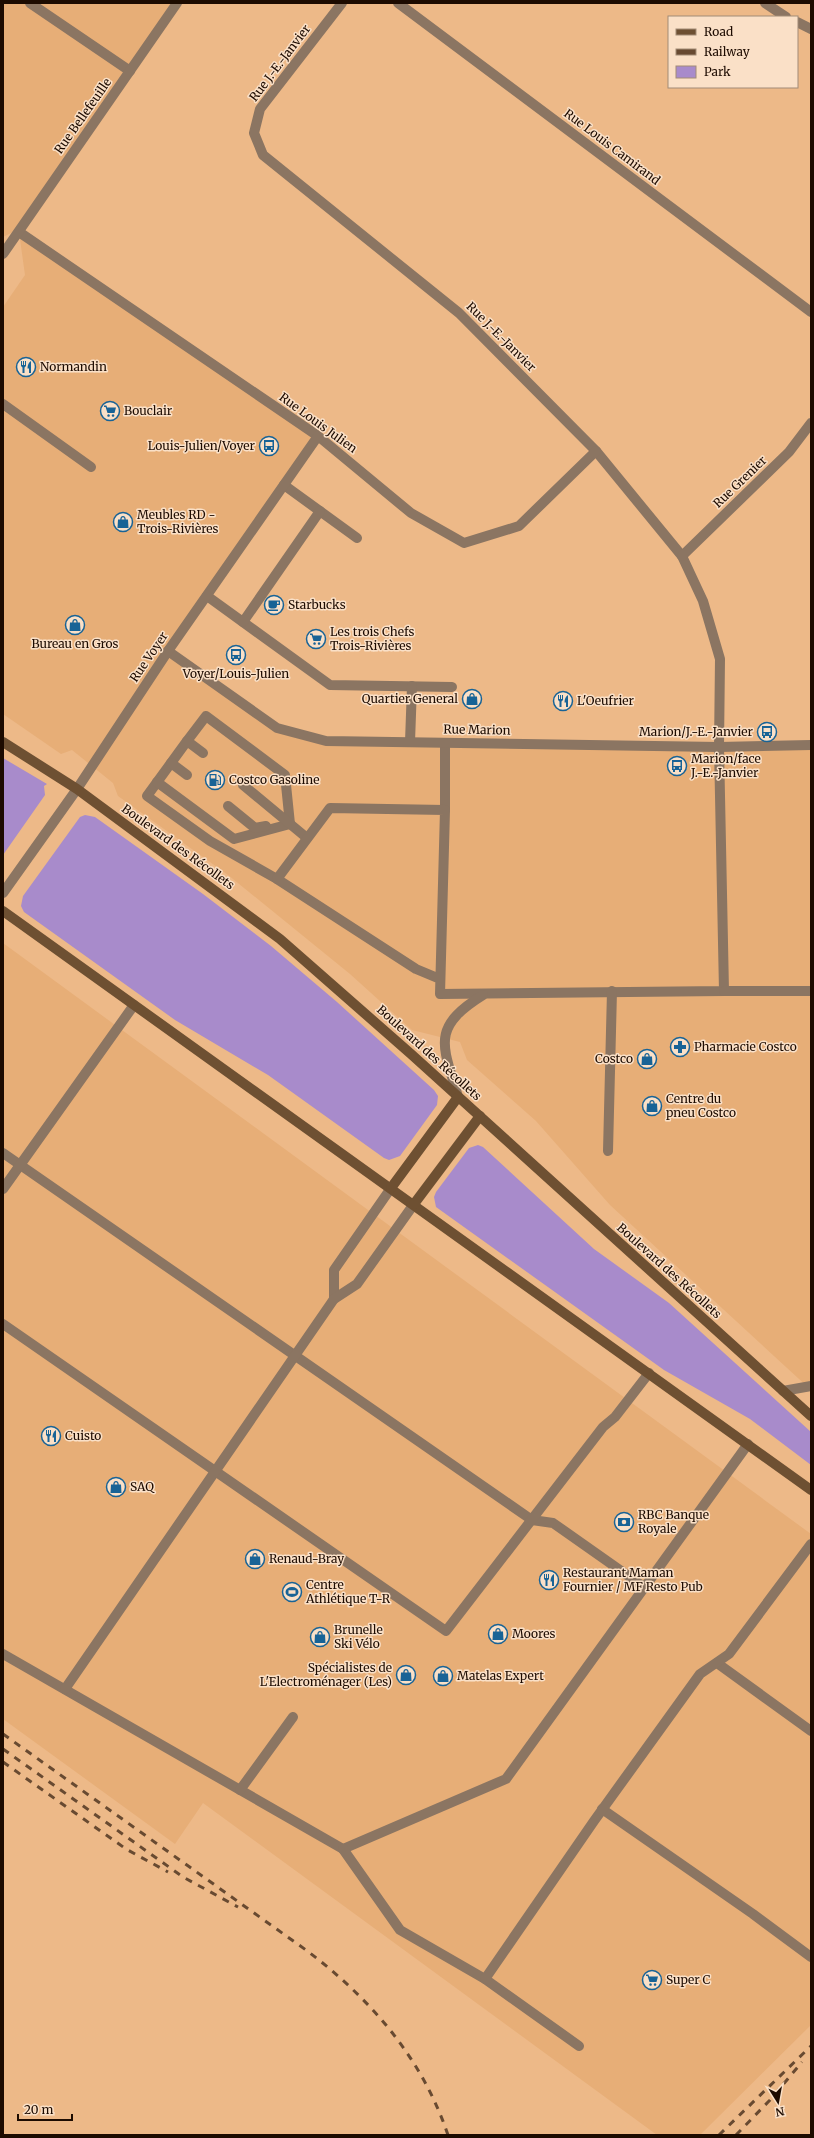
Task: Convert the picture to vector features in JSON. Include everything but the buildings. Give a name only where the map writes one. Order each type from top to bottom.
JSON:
[{"type":"main road","name":"Boulevard des Récollets","points":[[3,742],[77,789],[280,939],[480,1116],[811,1416]]},
{"type":"main road","points":[[3,911],[414,1204],[811,1490]]},
{"type":"main road","points":[[391,1188],[458,1097]]},
{"type":"main road","points":[[414,1204],[480,1116]]},
{"type":"street","points":[[30,3],[130,71]]},
{"type":"street","name":"Rue Bellefeuille","points":[[3,254],[177,3]]},
{"type":"street","name":"Rue J.-E.-Janvier","points":[[342,3],[260,109],[254,133],[263,155],[459,313],[596,451],[682,556],[703,601],[720,659],[719,746],[724,991]]},
{"type":"street","name":"Rue Louis Camirand","points":[[398,3],[811,312]]},
{"type":"street","points":[[765,3],[784,16]]},
{"type":"street","points":[[798,22],[811,29]]},
{"type":"street","name":"Rue Louis Julien","points":[[19,232],[318,436],[411,512],[464,543],[519,526],[596,451]]},
{"type":"street","points":[[3,404],[91,467]]},
{"type":"street","name":"Rue Grenier","points":[[682,556],[789,452],[811,423]]},
{"type":"street","name":"Rue Voyer","points":[[3,892],[77,789],[168,651],[318,436]]},
{"type":"street","points":[[284,485],[357,538]]},
{"type":"street","points":[[243,622],[320,511]]},
{"type":"street","points":[[207,596],[330,684],[452,687]]},
{"type":"street","name":"Rue Marion","points":[[168,651],[277,728],[326,741],[719,746],[811,745]]},
{"type":"street","points":[[410,742],[412,686]]},
{"type":"street","points":[[290,824],[285,775],[206,716],[147,796],[210,841],[277,879],[416,969],[440,979]]},
{"type":"street","points":[[187,741],[203,753]]},
{"type":"street","points":[[445,743],[446,810],[440,994],[612,991],[811,991]]},
{"type":"street","points":[[170,763],[187,774]]},
{"type":"street","points":[[157,782],[234,839],[290,824]]},
{"type":"street","points":[[243,785],[307,838]]},
{"type":"street","points":[[228,806],[255,828],[290,824]]},
{"type":"street","points":[[277,879],[330,808],[446,810]]},
{"type":"street","points":[[608,1151],[612,991]]},
{"type":"street","points":[[458,1097],[444,1048],[445,1035],[449,1025],[459,1012],[485,994]]},
{"type":"street","points":[[3,1189],[21,1166],[134,1005]]},
{"type":"street","points":[[3,1153],[532,1520],[553,1523],[644,1587]]},
{"type":"street","points":[[334,1299],[334,1270],[391,1188]]},
{"type":"street","points":[[65,1689],[214,1470],[334,1299],[357,1284],[414,1204]]},
{"type":"street","points":[[3,1324],[446,1631],[603,1427],[615,1417],[649,1373]]},
{"type":"street","points":[[783,1391],[811,1386]]},
{"type":"street","points":[[343,1849],[506,1778],[748,1444]]},
{"type":"street","points":[[485,1979],[602,1809],[700,1674],[729,1654],[811,1544]]},
{"type":"street","points":[[3,1654],[343,1849],[400,1930],[485,1979],[579,2046]]},
{"type":"street","points":[[717,1662],[811,1730]]},
{"type":"street","points":[[240,1790],[293,1717]]},
{"type":"street","points":[[602,1809],[747,1909],[811,1957]]},
{"type":"shaded area","points":[[3,3],[175,3],[17,230],[3,237]]},
{"type":"shaded area","points":[[19,232],[318,436],[169,651],[277,728],[340,742],[719,747],[811,741],[811,1390],[610,1205],[536,1121],[467,1060],[460,1042],[412,1030],[350,974],[228,875],[118,796],[113,783],[72,750],[61,754],[3,714],[3,307],[25,275]]},
{"type":"shaded area","points":[[3,943],[811,1534],[811,2025],[700,2135],[657,2135],[203,1803],[175,1844],[3,1719]]},
{"type":"green space","points":[[3,758],[47,784],[44,786],[45,795],[3,855]]},
{"type":"green space","points":[[85,815],[95,817],[203,894],[271,946],[337,1002],[434,1090],[438,1096],[437,1105],[400,1156],[389,1160],[384,1158],[268,1075],[175,1020],[24,912],[21,906],[23,896],[80,817]]},
{"type":"green space","points":[[478,1145],[483,1147],[594,1249],[669,1303],[811,1432],[811,1465],[750,1419],[664,1370],[436,1207],[434,1197],[436,1192],[469,1148]]},
{"type":"railway","points":[[3,1734],[306,1950],[330,1969],[373,2010],[392,2032],[424,2080],[448,2135]]},
{"type":"railway","points":[[3,1749],[183,1877],[238,1907]]},
{"type":"railway","points":[[3,1762],[126,1849],[168,1872]]},
{"type":"railway","points":[[719,2135],[811,2046]]},
{"type":"railway","points":[[736,2135],[770,2100],[802,2062]]},
{"type":"place","name":"Normandin","points":[[26,367]]},
{"type":"place","name":"Bouclair","points":[[110,411]]},
{"type":"place","name":"Louis-Julien/Voyer","points":[[269,446]]},
{"type":"place","name":"Meubles RD - Trois-Rivières","points":[[123,522]]},
{"type":"place","name":"Starbucks","points":[[274,605]]},
{"type":"place","name":"Bureau en Gros","points":[[75,625]]},
{"type":"place","name":"Les trois Chefs Trois-Rivières","points":[[316,639]]},
{"type":"place","name":"Voyer/Louis-Julien","points":[[236,655]]},
{"type":"place","name":"Quartier General","points":[[472,699]]},
{"type":"place","name":"L'Oeufrier","points":[[563,701]]},
{"type":"place","name":"Marion/J.-E.-Janvier","points":[[767,732]]},
{"type":"place","name":"Marion/face J.-E.-Janvier","points":[[677,766]]},
{"type":"place","name":"Costco Gasoline","points":[[215,780]]},
{"type":"place","name":"Pharmacie Costco","points":[[680,1047]]},
{"type":"place","name":"Costco","points":[[647,1059]]},
{"type":"place","name":"Centre du pneu Costco","points":[[652,1106]]},
{"type":"place","name":"Cuisto","points":[[51,1436]]},
{"type":"place","name":"SAQ","points":[[116,1487]]},
{"type":"place","name":"RBC Banque Royale","points":[[624,1522]]},
{"type":"place","name":"Renaud-Bray","points":[[255,1559]]},
{"type":"place","name":"Restaurant Maman Fournier / MF Resto Pub","points":[[549,1580]]},
{"type":"place","name":"Centre Athlétique T-R","points":[[292,1592]]},
{"type":"place","name":"Moores","points":[[498,1634]]},
{"type":"place","name":"Brunelle Ski Vélo","points":[[320,1637]]},
{"type":"place","name":"Spécialistes de L'Electroménager (Les)","points":[[406,1675]]},
{"type":"place","name":"Matelas Expert","points":[[443,1676]]},
{"type":"place","name":"Super C","points":[[652,1980]]}]
